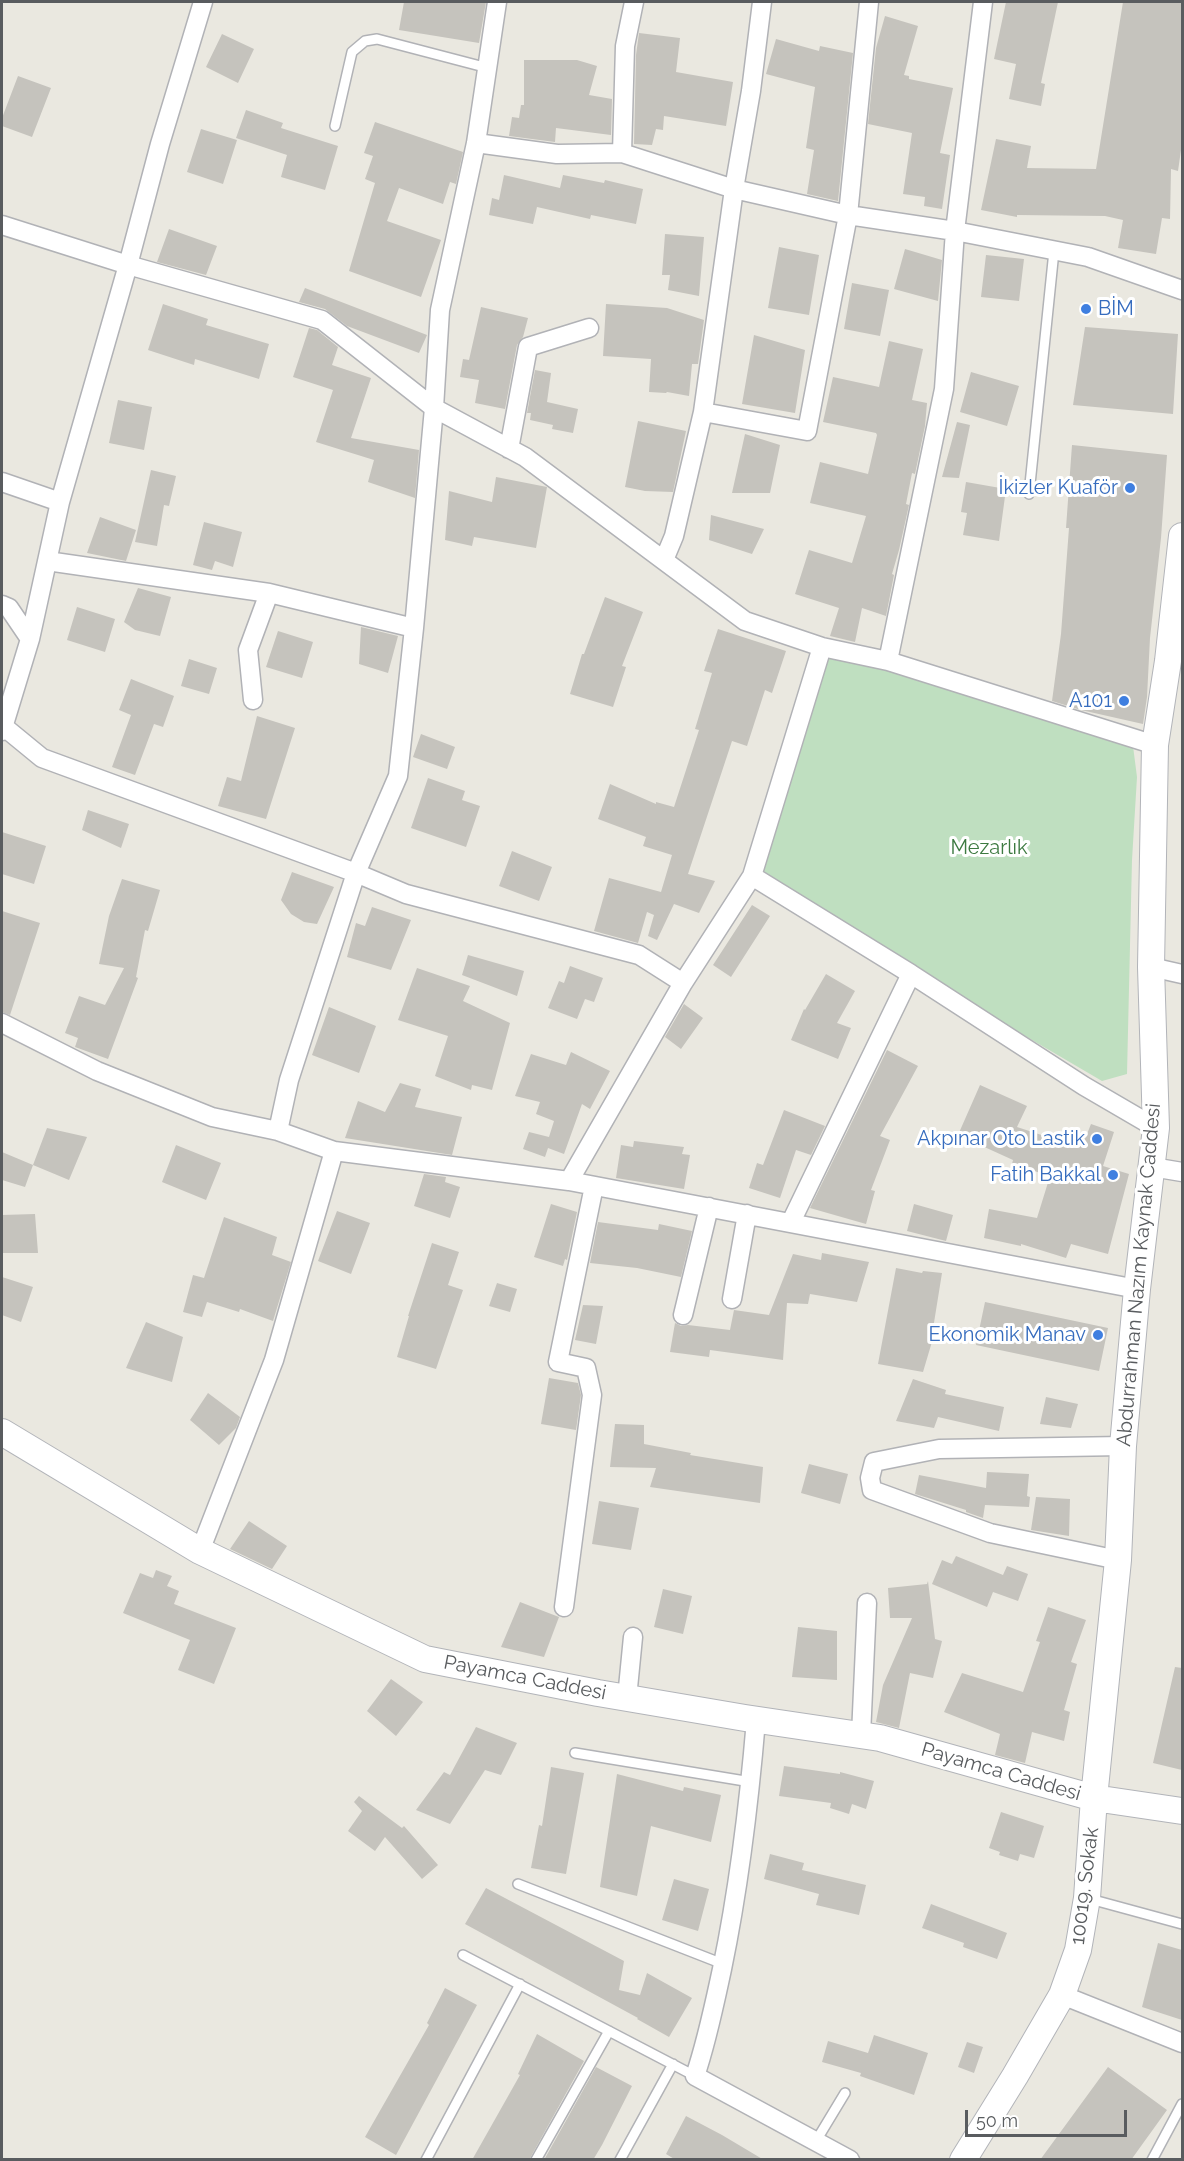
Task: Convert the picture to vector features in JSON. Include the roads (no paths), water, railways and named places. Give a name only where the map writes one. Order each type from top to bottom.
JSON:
[{"type":"street","points":[[203,2],[160,144],[60,502],[30,639],[2,729],[42,758],[356,873],[406,894],[639,955],[682,983]]},
{"type":"street","points":[[278,1131],[289,1080],[356,873],[398,776],[434,408],[440,310],[476,143],[497,2]]},
{"type":"street","points":[[622,153],[625,46],[634,2]]},
{"type":"street","points":[[664,560],[674,536],[704,412],[762,2]]},
{"type":"street","points":[[704,412],[807,431],[848,215],[869,2]]},
{"type":"street","points":[[888,661],[944,389],[955,231],[983,2]]},
{"type":"street","points":[[476,143],[557,154],[622,153],[734,189],[848,215],[955,231],[1088,257],[1182,290]]},
{"type":"street","points":[[2,225],[128,265],[322,320],[434,408],[525,458],[745,621],[822,648],[888,661],[1155,745]]},
{"type":"street","points":[[509,449],[528,347],[589,328]]},
{"type":"street","points":[[2,482],[60,502]]},
{"type":"street","name":"Abdurrahman Nazım Kaynak Caddesi","points":[[1094,1798],[1118,1560],[1123,1446],[1137,1289],[1156,1128],[1151,967],[1155,745],[1175,665],[1182,536]]},
{"type":"street","points":[[47,561],[269,593],[414,628]]},
{"type":"street","points":[[253,700],[248,650],[269,593]]},
{"type":"street","points":[[2,605],[9,608],[30,639]]},
{"type":"street","points":[[569,1181],[682,983],[752,876],[822,648]]},
{"type":"street","points":[[752,876],[911,974],[1084,1086],[1156,1128]]},
{"type":"street","points":[[1151,967],[1182,974]]},
{"type":"street","points":[[791,1222],[911,974]]},
{"type":"street","points":[[2,1023],[97,1071],[212,1117],[278,1131],[334,1151],[569,1181],[1137,1289]]},
{"type":"street","points":[[200,1551],[274,1360],[334,1151]]},
{"type":"street","points":[[1152,1167],[1182,1172]]},
{"type":"street","points":[[564,1607],[592,1395],[586,1368],[558,1362],[594,1186]]},
{"type":"street","points":[[683,1315],[708,1207]]},
{"type":"street","points":[[732,1299],[747,1214]]},
{"type":"street","name":"Payamca Caddesi","points":[[2,1432],[200,1551],[425,1659],[627,1698],[880,1738],[1094,1798],[1182,1811]]},
{"type":"street","points":[[1118,1560],[990,1533],[872,1490],[870,1478],[874,1462],[939,1449],[1123,1446]]},
{"type":"street","points":[[861,1735],[867,1603]]},
{"type":"street","points":[[627,1698],[633,1637]]},
{"type":"street","points":[[756,1720],[745,1838],[707,2042],[695,2076],[850,2160]]},
{"type":"street","name":"10019. Sokak","points":[[963,2160],[1062,1995],[1078,1950],[1087,1898],[1094,1798]]},
{"type":"street","points":[[1062,1995],[1182,2043]]},
{"type":"lane","points":[[335,126],[352,52],[364,41],[377,39],[488,68]]},
{"type":"lane","points":[[1029,494],[1054,251]]},
{"type":"lane","points":[[575,1753],[751,1782]]},
{"type":"lane","points":[[518,1884],[723,1964]]},
{"type":"lane","points":[[1087,1898],[1182,1924]]},
{"type":"lane","points":[[463,1954],[695,2076]]},
{"type":"lane","points":[[426,2160],[520,1984]]},
{"type":"lane","points":[[536,2160],[609,2031]]},
{"type":"lane","points":[[620,2160],[673,2064]]},
{"type":"lane","points":[[816,2141],[845,2093]]},
{"type":"lane","points":[[1152,2160],[1182,2104]]},
{"type":"place","name":"BİM","points":[[1086,309]]},
{"type":"place","name":"İkizler Kuaför","points":[[1130,488]]},
{"type":"place","name":"A101","points":[[1124,701]]},
{"type":"place","name":"Akpınar Oto Lastik","points":[[1097,1139]]},
{"type":"place","name":"Fatih Bakkal","points":[[1113,1175]]},
{"type":"place","name":"Ekonomik Manav","points":[[1098,1335]]},
{"type":"park label","name":"Mezarlık","points":[[989,848]]}]
